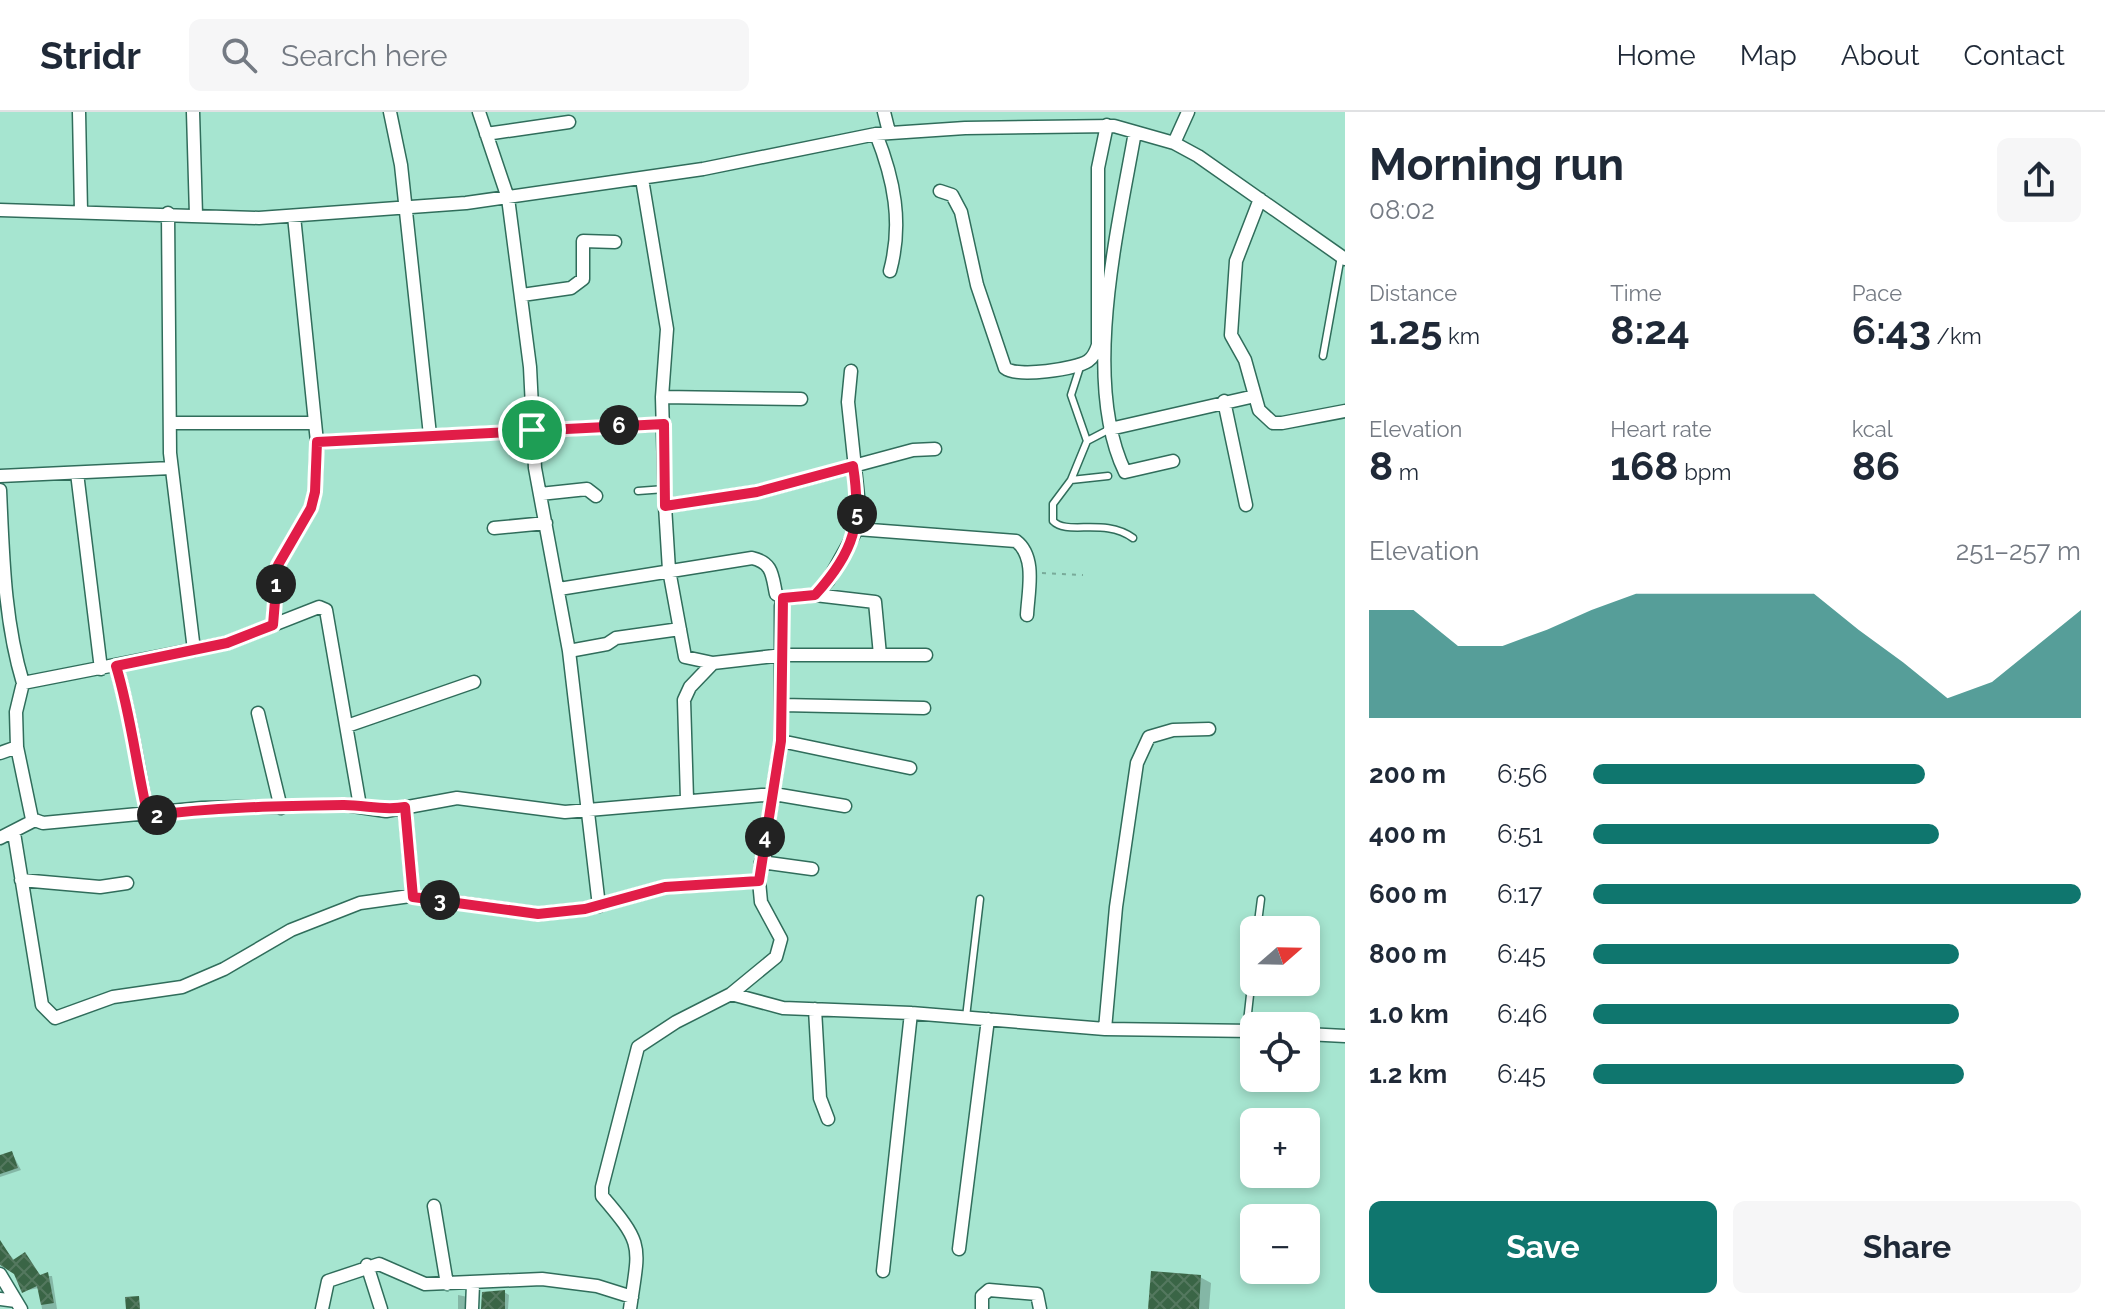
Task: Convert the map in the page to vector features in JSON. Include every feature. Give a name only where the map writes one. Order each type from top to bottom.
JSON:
[{"type":"street","points":[[79,112],[81,211]]},
{"type":"street","points":[[193,112],[196,215]]},
{"type":"street","points":[[390,112],[405,207],[430,435]]},
{"type":"street","points":[[479,112],[508,198],[522,295],[540,494],[569,651],[599,906]]},
{"type":"street","points":[[884,112],[883,133],[899,234],[890,271]]},
{"type":"street","points":[[1009,112],[1010,128]]},
{"type":"street","points":[[1174,143],[1188,112]]},
{"type":"street","points":[[0,210],[294,216],[405,207],[508,198],[642,179],[883,133],[1010,128],[1070,119],[1107,125],[1174,143],[1343,257]]},
{"type":"street","points":[[486,134],[569,122]]},
{"type":"street","points":[[940,191],[952,195],[961,212],[977,285],[1005,368],[1027,375],[1081,364],[1095,354],[1100,333],[1098,168],[1107,125]]},
{"type":"street","points":[[1135,132],[1111,282],[1104,372],[1110,429],[1125,472],[1173,461]]},
{"type":"street","points":[[642,179],[667,329],[662,397],[665,506],[669,570],[685,657],[713,663],[783,655],[926,655]]},
{"type":"street","points":[[1260,199],[1232,282],[1231,335],[1245,360],[1259,410],[1273,423],[1345,411]]},
{"type":"street","points":[[168,213],[171,468],[194,650]]},
{"type":"street","points":[[273,625],[278,565],[311,508],[315,492],[317,442],[294,216]]},
{"type":"street","points":[[522,295],[571,288],[583,279],[583,241],[615,242]]},
{"type":"street","points":[[815,595],[828,581],[857,529],[853,466],[842,402],[851,371]]},
{"type":"street","points":[[1110,429],[1255,396]]},
{"type":"street","points":[[662,397],[801,399]]},
{"type":"street","points":[[1224,401],[1246,505]]},
{"type":"street","points":[[170,423],[313,423]]},
{"type":"street","points":[[317,442],[664,424]]},
{"type":"street","points":[[665,506],[757,492],[913,450],[935,449]]},
{"type":"street","points":[[0,476],[171,468]]},
{"type":"street","points":[[77,473],[101,669]]},
{"type":"street","points":[[540,494],[587,489],[596,496]]},
{"type":"street","points":[[0,490],[5,594],[13,651],[23,683],[16,712],[17,747],[33,821]]},
{"type":"street","points":[[494,528],[546,523]]},
{"type":"street","points":[[857,529],[1016,541],[1027,554],[1027,615]]},
{"type":"street","points":[[559,589],[752,558],[763,561],[771,568],[776,594],[783,598],[815,595],[875,602],[880,655]]},
{"type":"street","points":[[322,1309],[328,1281],[367,1265],[387,1264],[416,1282],[473,1284],[542,1279],[597,1286],[631,1303],[636,1278],[634,1238],[617,1209],[602,1196],[602,1187],[638,1047],[676,1022],[731,994],[776,957],[781,946],[761,902],[759,881],[781,741],[783,598]]},
{"type":"street","points":[[23,683],[246,638],[305,610],[319,607],[326,610],[360,806]]},
{"type":"street","points":[[569,651],[607,644],[616,638],[680,629]]},
{"type":"street","points":[[687,799],[684,700],[690,687],[713,663]]},
{"type":"street","points":[[116,666],[131,719],[132,745],[148,816]]},
{"type":"street","points":[[347,726],[474,682]]},
{"type":"street","points":[[782,705],[924,708]]},
{"type":"street","points":[[258,713],[281,808]]},
{"type":"street","points":[[1105,1029],[1116,907],[1137,763],[1149,737],[1173,730],[1209,729]]},
{"type":"street","points":[[781,741],[910,768]]},
{"type":"street","points":[[0,753],[17,747]]},
{"type":"street","points":[[0,838],[33,821],[148,816],[202,808],[360,806],[386,811],[457,798],[565,812],[687,799],[774,794],[845,806]]},
{"type":"street","points":[[405,807],[413,897]]},
{"type":"street","points":[[14,833],[42,1005],[47,1014],[55,1018],[113,997],[182,987],[224,969],[291,930],[360,903],[413,897],[538,914],[599,906],[665,887],[759,881]]},
{"type":"street","points":[[761,862],[812,869]]},
{"type":"street","points":[[21,880],[100,887],[127,883]]},
{"type":"street","points":[[731,994],[772,1007],[911,1013],[1105,1029],[1240,1031]]},
{"type":"street","points":[[815,1009],[820,1098],[828,1119]]},
{"type":"street","points":[[883,1271],[911,1013]]},
{"type":"street","points":[[959,1249],[988,1019]]},
{"type":"street","points":[[1320,1035],[1345,1036]]},
{"type":"street","points":[[434,1206],[447,1284]]},
{"type":"street","points":[[367,1265],[381,1309]]},
{"type":"street","points":[[0,1274],[19,1305]]},
{"type":"street","points":[[472,1309],[473,1284]]},
{"type":"street","points":[[982,1309],[982,1296],[989,1290],[1037,1294],[1040,1309]]},
{"type":"street","points":[[0,1299],[19,1305]]},
{"type":"lane","points":[[1323,356],[1343,257]]},
{"type":"lane","points":[[1081,364],[1071,395],[1087,441]]},
{"type":"lane","points":[[1110,429],[1087,441],[1071,480],[1053,504],[1053,521],[1057,525],[1117,528],[1133,538]]},
{"type":"lane","points":[[1071,480],[1108,476]]},
{"type":"lane","points":[[638,491],[665,489]]},
{"type":"lane","points":[[966,1017],[980,899]]},
{"type":"lane","points":[[1259,916],[1261,899]]},
{"type":"path","points":[[1029,572],[1083,575]]},
{"type":"building","points":[[12,1151],[18,1168],[0,1174],[0,1155]]},
{"type":"building","points":[[0,1240],[13,1260],[25,1252],[40,1275],[48,1272],[54,1303],[41,1305],[37,1286],[22,1293],[14,1274],[0,1265]]},
{"type":"building","points":[[1151,1271],[1201,1275],[1199,1309],[1148,1309]]},
{"type":"building","points":[[505,1290],[505,1309],[481,1309],[482,1292]]},
{"type":"building","points":[[139,1296],[140,1309],[126,1309],[125,1297]]},
{"type":"route","points":[[664,424],[665,506],[757,492],[853,466],[858,496],[857,529],[828,581],[815,595],[783,598],[781,606],[781,741],[759,881],[665,887],[585,909],[538,914],[413,897],[405,807],[386,811],[346,805],[227,810],[202,808],[148,816],[132,745],[131,719],[116,666],[227,643],[273,625],[278,565],[282,553],[311,508],[315,492],[317,442],[532,430],[664,424]]}]
